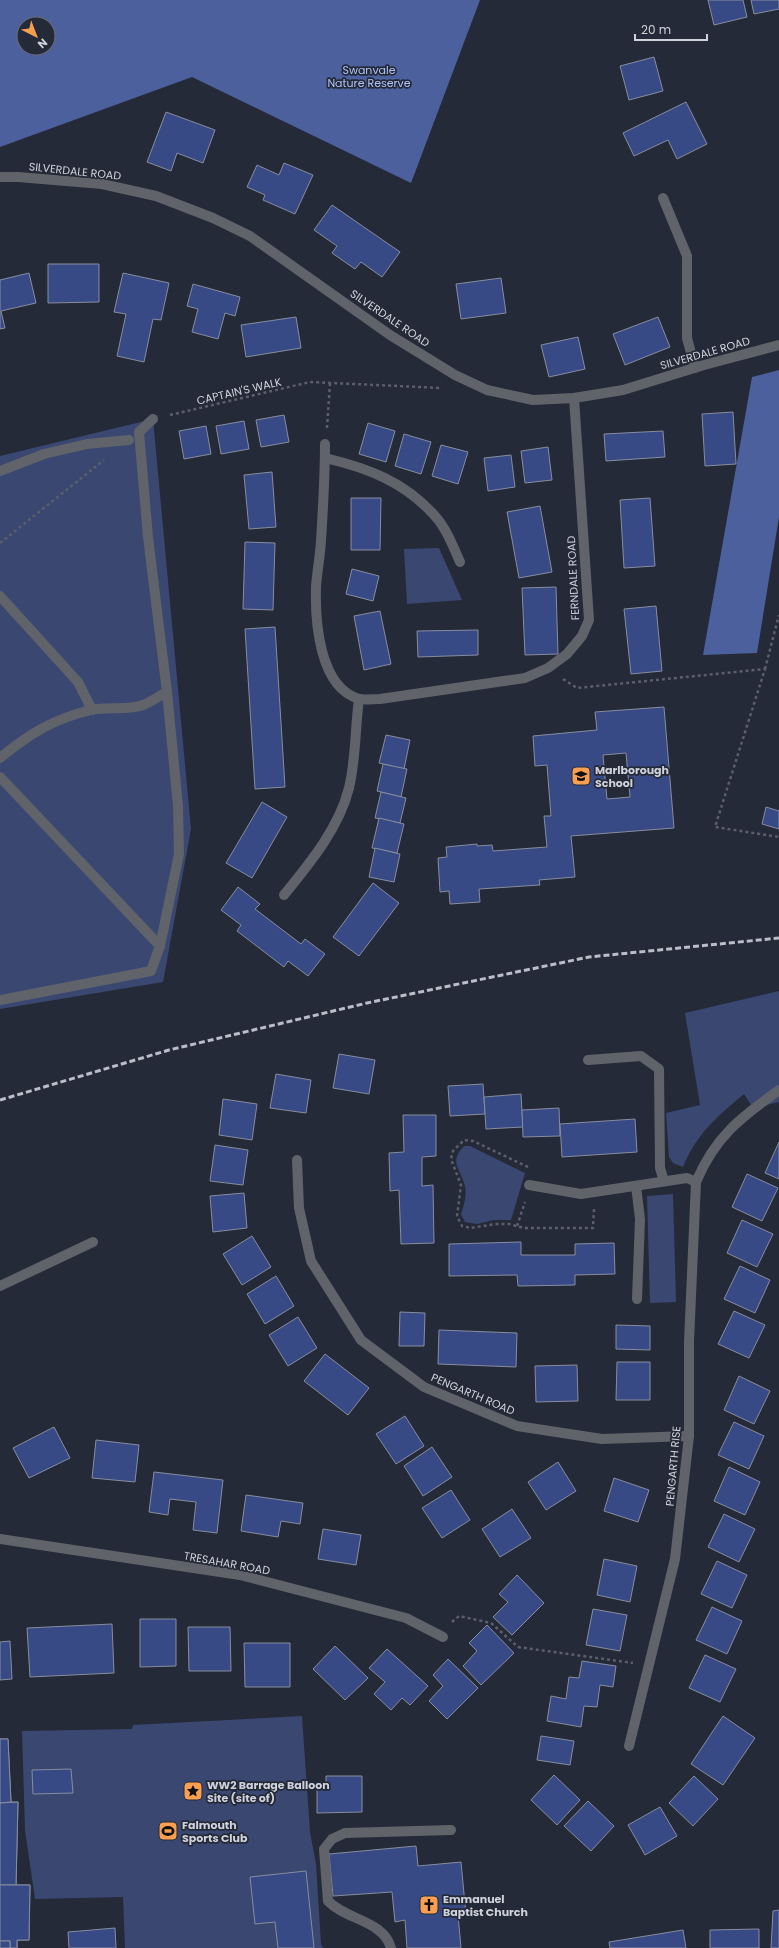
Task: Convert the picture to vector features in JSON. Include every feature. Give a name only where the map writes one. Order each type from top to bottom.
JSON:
[{"type":"street","name":"SILVERDALE ROAD","points":[[0,177],[18,177],[102,184],[156,196],[213,218],[250,236],[390,335],[455,375],[487,390],[533,400],[574,398],[623,390],[779,345]]},
{"type":"street","points":[[663,198],[687,256],[687,338],[695,368]]},
{"type":"street","name":"FERNDALE ROAD","points":[[359,699],[380,698],[525,678],[548,668],[567,654],[582,636],[589,620],[574,398]]},
{"type":"street","points":[[0,1000],[151,972],[160,946],[179,854],[178,806],[167,692],[148,537],[139,432],[153,419]]},
{"type":"street","points":[[0,471],[44,454],[87,444],[129,440]]},
{"type":"street","points":[[284,895],[308,865],[341,811],[349,788],[353,766],[359,699],[344,692],[332,677],[320,642],[316,614],[316,586],[321,541],[325,444]]},
{"type":"street","points":[[325,458],[362,467],[405,488],[436,516],[448,536],[460,562]]},
{"type":"street","points":[[0,596],[78,682],[92,710]]},
{"type":"street","points":[[0,758],[24,738],[43,726],[92,710],[142,706],[167,692]]},
{"type":"street","points":[[0,778],[160,946]]},
{"type":"street","points":[[588,1060],[641,1056],[659,1069],[660,1168],[664,1181]]},
{"type":"street","name":"PENGARTH RISE","points":[[629,1746],[675,1558],[689,1436],[689,1342],[696,1182],[705,1162],[719,1140],[753,1108],[779,1090]]},
{"type":"street","name":"PENGARTH ROAD","points":[[298,1160],[298,1208],[311,1261],[361,1340],[424,1387],[517,1426],[602,1439],[689,1436]]},
{"type":"street","points":[[529,1185],[582,1194],[686,1178],[696,1182]]},
{"type":"street","points":[[636,1186],[640,1219],[637,1299]]},
{"type":"street","points":[[0,1286],[93,1242]]},
{"type":"street","name":"TRESAHAR ROAD","points":[[0,1539],[240,1575],[406,1618],[443,1638]]},
{"type":"street","points":[[391,1948],[389,1940],[374,1926],[334,1907],[328,1901],[324,1849],[332,1839],[345,1833],[450,1830]]},
{"type":"path","name":"CAPTAIN'S WALK","points":[[153,419],[310,382],[448,388]]},
{"type":"path","points":[[325,444],[330,383]]},
{"type":"path","points":[[0,543],[129,440]]},
{"type":"path","points":[[779,615],[764,669],[715,827],[779,837]]},
{"type":"path","points":[[548,668],[577,688],[764,669]]},
{"type":"path","points":[[517,1226],[533,1170],[473,1141],[464,1140],[453,1151],[451,1159],[460,1185],[457,1216],[462,1226],[471,1228],[495,1224],[524,1228],[593,1228],[594,1193]]},
{"type":"path","points":[[459,1616],[491,1623],[518,1647],[649,1665]]},
{"type":"shaded area","points":[[153,419],[191,829],[163,982],[0,1009],[0,456]]},
{"type":"shaded area","points":[[439,548],[462,600],[407,604],[404,549]]},
{"type":"shaded area","points":[[779,991],[779,1102],[753,1108],[744,1094],[717,1118],[701,1135],[683,1167],[673,1163],[669,1157],[666,1113],[700,1105],[685,1013]]},
{"type":"shaded area","points":[[464,1146],[470,1146],[525,1173],[511,1220],[494,1220],[477,1224],[465,1222],[461,1214],[466,1189],[456,1162],[459,1152]]},
{"type":"shaded area","points":[[673,1194],[676,1302],[650,1303],[647,1196]]},
{"type":"shaded area","name":"Falmouth Sports Club","points":[[302,1716],[310,1832],[316,1864],[321,1944],[323,1948],[125,1948],[123,1897],[35,1899],[25,1830],[22,1731],[132,1729],[133,1725]]},
{"type":"green space","name":"Swanvale Nature Reserve","points":[[0,0],[480,0],[411,183],[192,77],[0,147]]},
{"type":"green space","points":[[779,370],[779,517],[757,653],[703,655],[752,377]]},
{"type":"building","points":[[708,0],[743,0],[747,17],[714,25]]},
{"type":"building","points":[[751,0],[779,0],[779,9],[754,14]]},
{"type":"building","points":[[654,57],[663,91],[629,100],[620,66]]},
{"type":"building","points":[[686,102],[707,144],[677,159],[668,140],[634,156],[623,133]]},
{"type":"building","points":[[166,112],[215,130],[203,163],[177,153],[171,171],[147,162]]},
{"type":"building","points":[[284,163],[313,175],[295,214],[263,200],[265,195],[247,187],[257,165],[279,175]]},
{"type":"building","points":[[332,205],[400,252],[382,277],[361,262],[355,269],[332,253],[337,246],[314,230]]},
{"type":"building","points":[[48,264],[99,264],[99,302],[48,303]]},
{"type":"building","points":[[29,273],[36,303],[1,311],[5,328],[0,329],[0,280]]},
{"type":"building","points":[[123,273],[169,283],[161,320],[153,319],[144,362],[117,356],[126,314],[114,312]]},
{"type":"building","points":[[501,278],[506,313],[461,319],[456,284]]},
{"type":"building","points":[[193,284],[240,297],[235,316],[225,313],[218,339],[192,332],[198,309],[187,306]]},
{"type":"building","points":[[296,317],[301,348],[246,357],[241,325]]},
{"type":"building","points":[[658,317],[670,347],[625,365],[613,334]]},
{"type":"building","points":[[578,337],[585,369],[549,377],[541,345]]},
{"type":"building","points":[[733,412],[736,464],[705,466],[702,414]]},
{"type":"building","points":[[284,415],[289,442],[261,447],[256,420]]},
{"type":"building","points":[[244,421],[249,449],[221,454],[216,426]]},
{"type":"building","points":[[368,423],[395,431],[386,462],[359,454]]},
{"type":"building","points":[[206,426],[211,454],[184,459],[179,431]]},
{"type":"building","points":[[663,431],[665,457],[606,461],[604,434]]},
{"type":"building","points":[[404,434],[431,442],[421,474],[395,466]]},
{"type":"building","points":[[441,445],[468,452],[458,484],[432,476]]},
{"type":"building","points":[[548,447],[552,480],[525,483],[521,451]]},
{"type":"building","points":[[511,455],[515,487],[488,491],[484,458]]},
{"type":"building","points":[[272,472],[276,527],[249,529],[244,475]]},
{"type":"building","points":[[351,498],[381,498],[380,550],[351,550]]},
{"type":"building","points":[[650,498],[655,566],[624,568],[620,500]]},
{"type":"building","points":[[540,506],[552,572],[519,578],[507,512]]},
{"type":"building","points":[[245,542],[275,543],[273,610],[243,609]]},
{"type":"building","points":[[352,569],[379,576],[373,601],[346,594]]},
{"type":"building","points":[[556,587],[558,654],[525,655],[522,588]]},
{"type":"building","points":[[656,606],[662,671],[631,674],[624,609]]},
{"type":"building","points":[[380,611],[391,664],[364,670],[354,616]]},
{"type":"building","points":[[275,627],[285,787],[255,789],[245,629]]},
{"type":"building","points":[[478,630],[478,655],[418,657],[417,631]]},
{"type":"building","points":[[664,707],[674,828],[571,836],[575,877],[539,880],[540,885],[479,889],[480,902],[450,904],[449,891],[440,892],[438,858],[447,857],[446,847],[477,844],[477,846],[492,845],[493,851],[547,847],[544,816],[551,816],[547,765],[535,766],[533,736],[597,730],[595,712]],"holes":[[[626,753],[630,797],[607,799],[603,755]]]},
{"type":"building","points":[[386,735],[410,740],[404,769],[379,763]]},
{"type":"building","points":[[383,764],[407,769],[401,797],[377,791]]},
{"type":"building","points":[[381,792],[406,798],[400,823],[375,818]]},
{"type":"building","points":[[262,802],[287,817],[252,878],[226,863]]},
{"type":"building","points":[[766,807],[779,811],[779,829],[762,824]]},
{"type":"building","points":[[379,818],[404,824],[397,853],[372,848]]},
{"type":"building","points":[[375,848],[400,854],[394,882],[369,877]]},
{"type":"building","points":[[373,883],[399,903],[359,956],[333,937]]},
{"type":"building","points":[[238,887],[260,904],[255,909],[301,944],[305,939],[325,954],[308,976],[288,961],[284,967],[237,931],[241,925],[221,910]]},
{"type":"building","points":[[339,1054],[375,1060],[369,1094],[333,1088]]},
{"type":"building","points":[[276,1074],[311,1080],[306,1113],[270,1108]]},
{"type":"building","points":[[483,1084],[485,1114],[450,1116],[448,1086]]},
{"type":"building","points":[[521,1094],[523,1127],[486,1129],[484,1097]]},
{"type":"building","points":[[223,1099],[257,1104],[252,1140],[219,1135]]},
{"type":"building","points":[[559,1108],[560,1136],[523,1137],[522,1110]]},
{"type":"building","points":[[403,1115],[436,1115],[436,1156],[422,1157],[422,1186],[433,1185],[434,1243],[401,1244],[399,1190],[390,1191],[389,1153],[404,1152]]},
{"type":"building","points":[[635,1119],[637,1152],[562,1157],[560,1124]]},
{"type":"building","points":[[779,1142],[779,1179],[765,1173]]},
{"type":"building","points":[[215,1145],[248,1150],[243,1185],[210,1181]]},
{"type":"building","points":[[747,1174],[778,1188],[762,1221],[732,1207]]},
{"type":"building","points":[[244,1193],[247,1228],[213,1232],[210,1196]]},
{"type":"building","points":[[742,1220],[773,1234],[757,1267],[727,1253]]},
{"type":"building","points":[[252,1236],[271,1267],[242,1285],[223,1254]]},
{"type":"building","points":[[521,1242],[521,1255],[575,1255],[575,1244],[614,1243],[615,1274],[575,1275],[575,1285],[518,1286],[517,1275],[449,1276],[449,1244]]},
{"type":"building","points":[[740,1266],[770,1280],[755,1313],[724,1299]]},
{"type":"building","points":[[276,1276],[294,1306],[265,1324],[247,1294]]},
{"type":"building","points":[[734,1311],[765,1325],[749,1358],[718,1344]]},
{"type":"building","points":[[400,1312],[425,1313],[424,1346],[399,1346]]},
{"type":"building","points":[[298,1317],[317,1348],[288,1366],[269,1335]]},
{"type":"building","points":[[616,1325],[650,1326],[650,1350],[616,1349]]},
{"type":"building","points":[[439,1330],[517,1333],[516,1367],[438,1364]]},
{"type":"building","points":[[325,1354],[369,1388],[348,1415],[304,1381]]},
{"type":"building","points":[[617,1362],[650,1362],[650,1400],[616,1400]]},
{"type":"building","points":[[577,1365],[578,1401],[536,1402],[535,1366]]},
{"type":"building","points":[[739,1376],[770,1391],[754,1424],[724,1410]]},
{"type":"building","points":[[405,1416],[424,1446],[396,1464],[376,1434]]},
{"type":"building","points":[[734,1422],[764,1436],[749,1469],[718,1455]]},
{"type":"building","points":[[54,1427],[70,1458],[29,1478],[13,1448]]},
{"type":"building","points":[[96,1440],[139,1445],[135,1482],[92,1478]]},
{"type":"building","points":[[432,1447],[452,1477],[423,1496],[404,1466]]},
{"type":"building","points":[[558,1462],[576,1491],[546,1510],[528,1482]]},
{"type":"building","points":[[729,1467],[760,1482],[745,1515],[714,1501]]},
{"type":"building","points":[[154,1472],[223,1480],[217,1533],[193,1530],[196,1502],[170,1499],[168,1515],[149,1512]]},
{"type":"building","points":[[614,1478],[649,1490],[638,1522],[604,1511]]},
{"type":"building","points":[[451,1490],[470,1520],[442,1538],[422,1508]]},
{"type":"building","points":[[246,1495],[303,1503],[300,1524],[281,1521],[278,1537],[241,1531]]},
{"type":"building","points":[[512,1509],[531,1538],[500,1557],[482,1529]]},
{"type":"building","points":[[724,1514],[755,1529],[739,1562],[708,1547]]},
{"type":"building","points":[[323,1529],[361,1535],[356,1565],[318,1559]]},
{"type":"building","points":[[604,1559],[637,1566],[630,1602],[597,1595]]},
{"type":"building","points":[[717,1561],[747,1575],[732,1608],[701,1594]]},
{"type":"building","points":[[517,1575],[544,1603],[512,1635],[493,1617],[508,1602],[499,1594]]},
{"type":"building","points":[[712,1607],[742,1621],[727,1654],[696,1640]]},
{"type":"building","points":[[593,1609],[627,1615],[620,1651],[586,1645]]},
{"type":"building","points":[[140,1619],[176,1619],[176,1666],[140,1667]]},
{"type":"building","points":[[112,1624],[114,1673],[30,1677],[27,1628]]},
{"type":"building","points":[[487,1625],[514,1653],[481,1685],[463,1666],[477,1651],[469,1643]]},
{"type":"building","points":[[188,1627],[230,1627],[231,1671],[189,1671]]},
{"type":"building","points":[[10,1641],[12,1679],[0,1680],[0,1642]]},
{"type":"building","points":[[244,1643],[290,1643],[290,1687],[245,1687]]},
{"type":"building","points":[[335,1646],[368,1678],[345,1700],[313,1669]]},
{"type":"building","points":[[387,1649],[428,1686],[410,1705],[402,1698],[391,1710],[374,1694],[385,1682],[369,1668]]},
{"type":"building","points":[[705,1655],[736,1669],[720,1702],[689,1688]]},
{"type":"building","points":[[448,1659],[478,1688],[447,1719],[429,1701],[443,1686],[433,1675]]},
{"type":"building","points":[[582,1661],[616,1666],[613,1687],[600,1685],[597,1707],[584,1706],[581,1727],[547,1721],[551,1696],[566,1699],[569,1677],[579,1678]]},
{"type":"building","points":[[723,1716],[755,1738],[723,1785],[691,1764]]},
{"type":"building","points":[[541,1736],[574,1741],[570,1765],[537,1760]]},
{"type":"building","points":[[0,1739],[8,1739],[11,1802],[18,1802],[16,1885],[30,1885],[29,1940],[17,1940],[17,1948],[0,1948]]},
{"type":"building","points":[[0,1739],[8,1739],[11,1802],[0,1803]]},
{"type":"building","points":[[71,1769],[73,1793],[33,1794],[32,1770]]},
{"type":"building","points":[[554,1775],[580,1800],[557,1825],[531,1800]]},
{"type":"building","points":[[326,1776],[362,1776],[362,1812],[317,1813],[317,1788],[326,1788]]},
{"type":"building","points":[[694,1776],[718,1799],[693,1826],[669,1803]]},
{"type":"building","points":[[588,1801],[614,1826],[591,1851],[564,1826]]},
{"type":"building","points":[[18,1802],[16,1885],[0,1885],[0,1803]]},
{"type":"building","points":[[660,1807],[677,1836],[645,1855],[628,1825]]},
{"type":"building","name":"Emmanuel Baptist Church","points":[[416,1846],[418,1866],[461,1862],[466,1915],[458,1915],[461,1948],[407,1948],[405,1920],[395,1922],[392,1892],[333,1896],[329,1854]]},
{"type":"building","points":[[306,1871],[314,1948],[278,1948],[275,1922],[255,1924],[250,1877]]},
{"type":"building","points":[[0,1885],[30,1885],[29,1940],[17,1940],[17,1948],[10,1948],[10,1941],[0,1941]]},
{"type":"building","points":[[779,1910],[779,1948],[771,1948],[773,1911]]},
{"type":"building","points":[[115,1928],[116,1948],[69,1948],[68,1932]]},
{"type":"building","points":[[759,1929],[759,1948],[710,1948],[710,1930]]},
{"type":"building","points":[[683,1930],[686,1948],[610,1948],[609,1942]]},
{"type":"building","points":[[0,1941],[10,1941],[10,1948],[0,1948]]},
{"type":"railway","points":[[0,1100],[169,1050],[367,1003],[589,957],[779,938]]},
{"type":"place","name":"Marlborough School","points":[[581,776]]},
{"type":"place","name":"WW2 Barrage Balloon Site (site of)","points":[[193,1791]]},
{"type":"place","name":"Falmouth Sports Club","points":[[168,1831]]},
{"type":"place","name":"Emmanuel Baptist Church","points":[[429,1905]]}]
